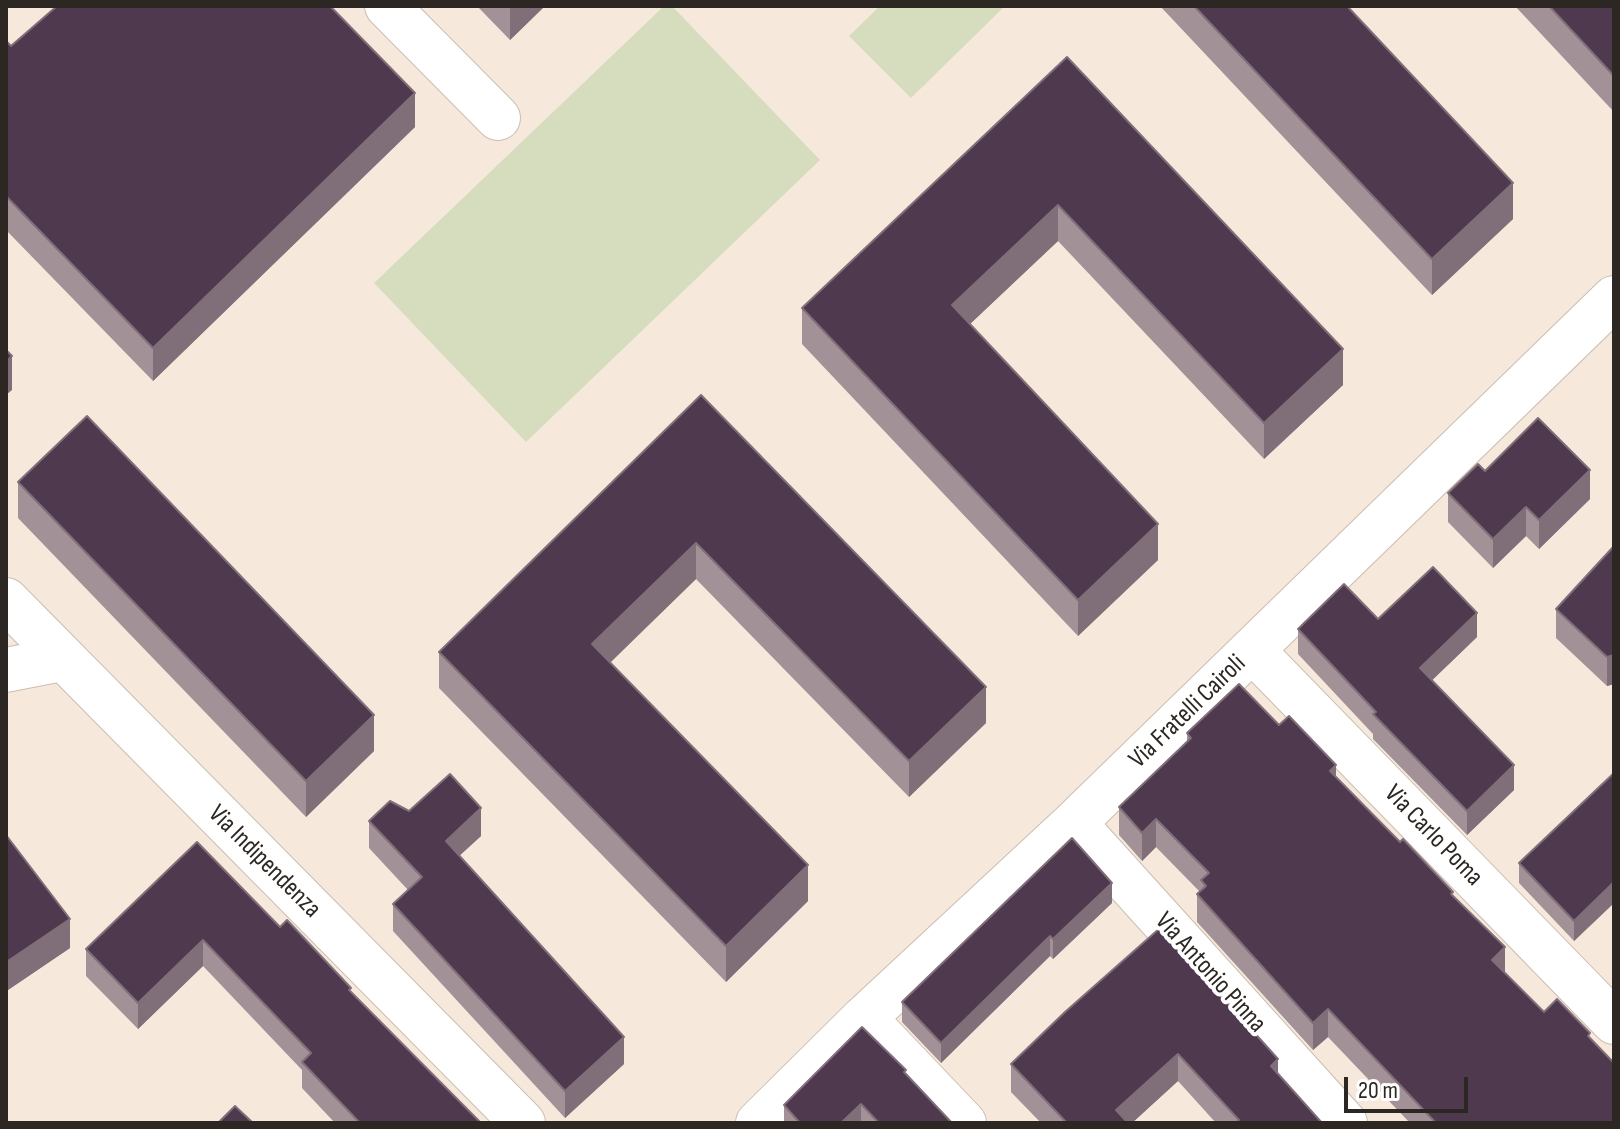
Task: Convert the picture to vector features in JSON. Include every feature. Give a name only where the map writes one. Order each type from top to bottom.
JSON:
[{"type":"street","points":[[387,6],[498,118]]},
{"type":"street","name":"Via Fratelli Cairoli","points":[[758,1123],[864,1018],[1074,823],[1614,298]]},
{"type":"street","name":"Via Indipendenza","points":[[6,600],[523,1123]]},
{"type":"street","name":"Via Carlo Poma","points":[[1252,650],[1614,1022]]},
{"type":"street","points":[[6,670],[62,659]]},
{"type":"street","name":"Via Antonio Pinna","points":[[1074,823],[1345,1123]]},
{"type":"street","points":[[864,1018],[964,1123]]},
{"type":"green space","points":[[664,6],[672,6],[820,160],[526,442],[374,283]]},
{"type":"green space","points":[[880,6],[1005,6],[911,98],[849,36]]},
{"type":"building","points":[[57,6],[330,6],[415,93],[153,348],[6,196],[6,41],[11,46]]},
{"type":"building","points":[[1194,6],[1347,6],[1513,183],[1432,259]]},
{"type":"building","points":[[1549,6],[1614,6],[1614,76]]},
{"type":"building","points":[[1067,57],[1343,349],[1264,423],[1058,205],[952,305],[1158,524],[1078,600],[802,308]]},
{"type":"building","points":[[701,395],[986,687],[909,761],[696,543],[592,644],[808,865],[726,946],[439,652]]},
{"type":"building","points":[[87,416],[374,715],[306,781],[18,482]]},
{"type":"building","points":[[1538,418],[1590,470],[1539,520],[1526,507],[1493,539],[1448,493],[1478,464],[1485,471]]},
{"type":"building","points":[[1614,546],[1614,655],[1607,657],[1556,609]]},
{"type":"building","points":[[1433,567],[1477,613],[1420,668],[1514,765],[1467,811],[1373,714],[1376,712],[1298,629],[1344,584],[1378,619]]},
{"type":"building","points":[[1239,684],[1279,725],[1289,716],[1336,765],[1330,771],[1400,842],[1403,839],[1453,892],[1451,894],[1505,947],[1492,960],[1544,1012],[1557,999],[1590,1033],[1588,1036],[1614,1063],[1614,1123],[1436,1123],[1328,1009],[1313,1023],[1197,894],[1206,886],[1201,880],[1209,873],[1156,819],[1142,833],[1119,807],[1191,738],[1187,733]]},
{"type":"building","points":[[1614,773],[1614,882],[1574,921],[1519,863]]},
{"type":"building","points":[[450,774],[481,808],[446,841],[624,1037],[565,1091],[393,904],[422,877],[369,821],[390,801],[409,811]]},
{"type":"building","points":[[6,835],[70,919],[8,961],[6,958]]},
{"type":"building","points":[[1072,838],[1112,883],[1053,939],[1050,936],[941,1043],[902,1002]]},
{"type":"building","points":[[197,842],[280,927],[287,920],[351,988],[349,990],[481,1123],[360,1123],[302,1062],[311,1053],[203,940],[138,1003],[86,949]]},
{"type":"building","points":[[1160,928],[1278,1059],[1271,1066],[1322,1123],[1236,1123],[1239,1120],[1178,1054],[1116,1110],[1128,1123],[1067,1123],[1011,1064]]},
{"type":"building","points":[[862,1027],[906,1070],[904,1072],[952,1123],[879,1123],[861,1104],[841,1123],[800,1123],[784,1105]]},
{"type":"building","points":[[235,1106],[253,1123],[218,1123]]}]
